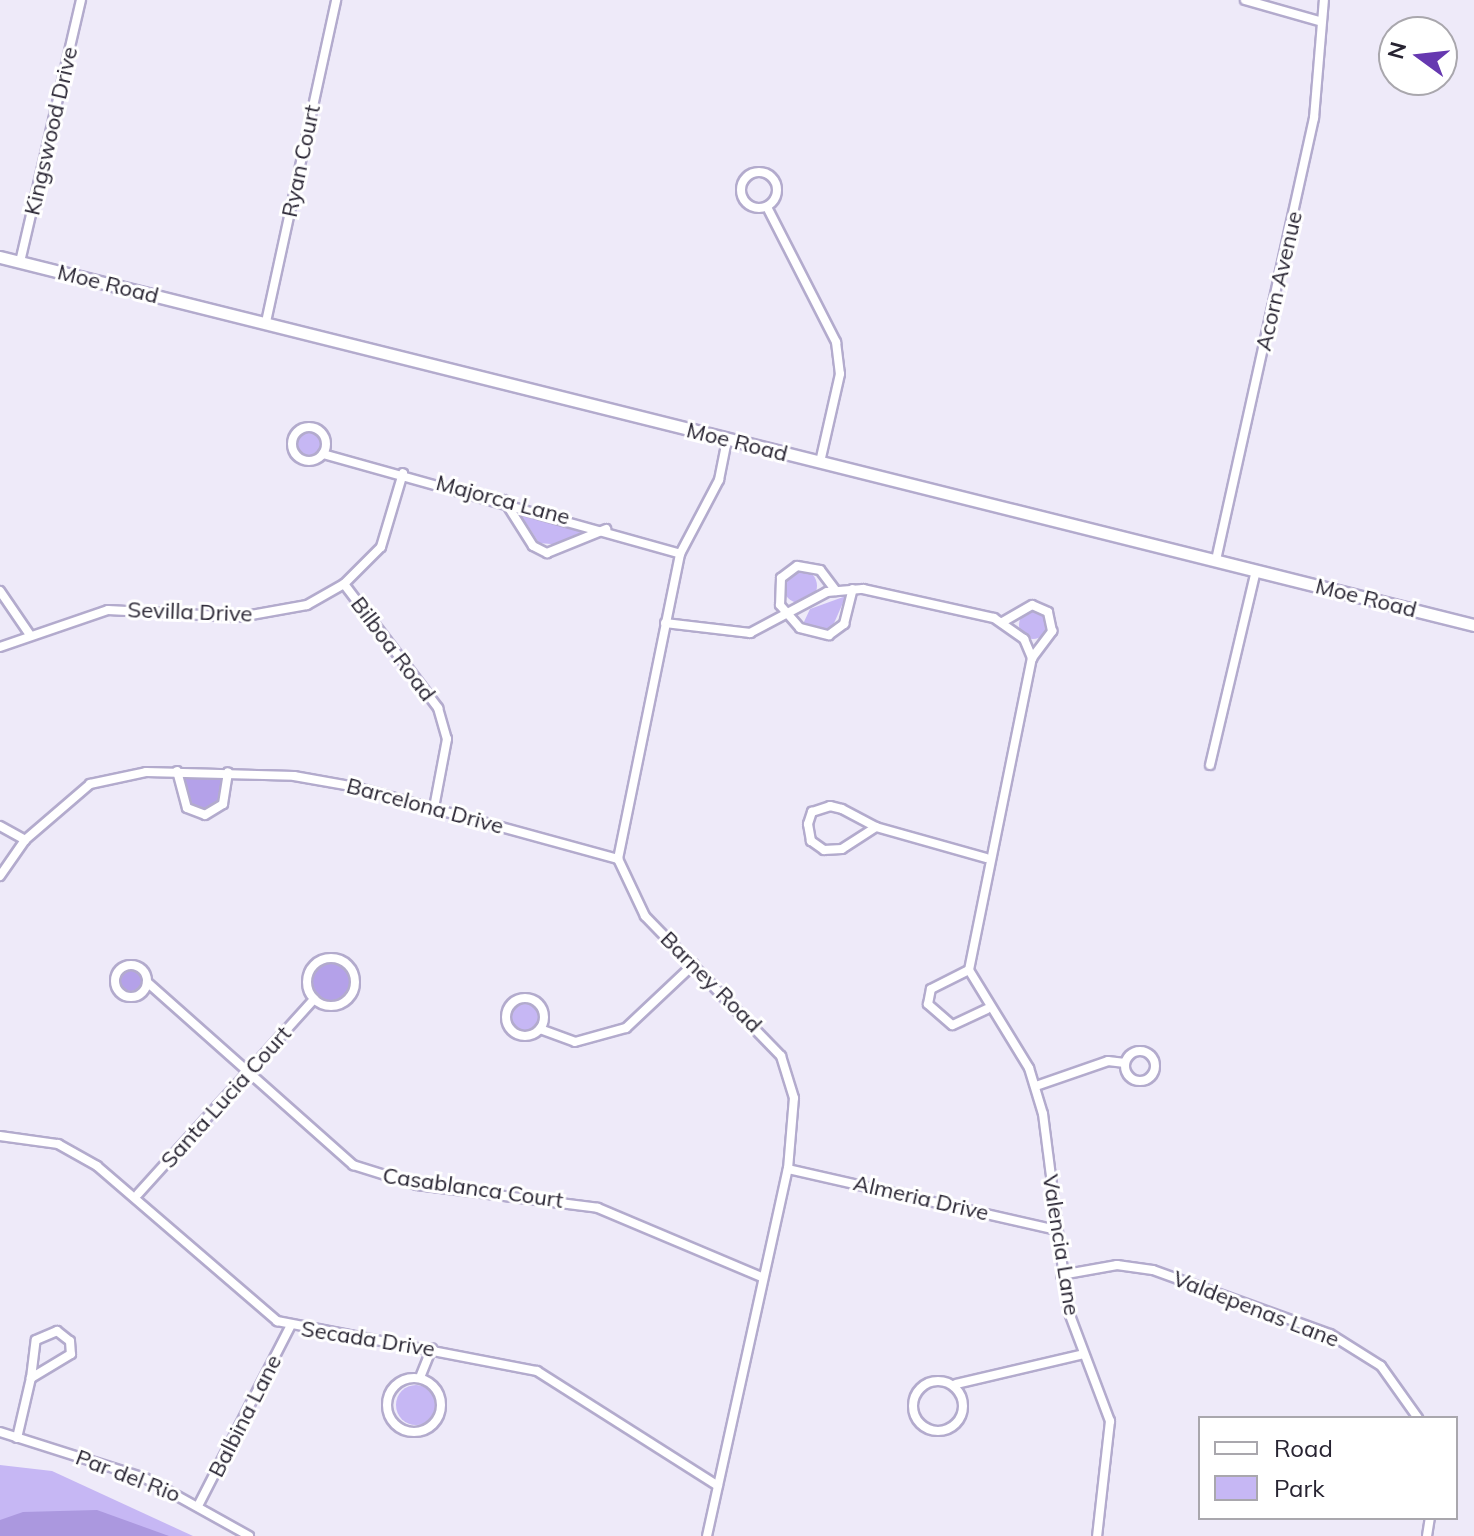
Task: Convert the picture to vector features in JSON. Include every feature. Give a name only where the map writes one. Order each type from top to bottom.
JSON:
[{"type":"street","name":"Kingswood Drive","points":[[20,262],[81,0]]},
{"type":"street","name":"Ryan Court","points":[[266,322],[336,0]]},
{"type":"street","points":[[1245,0],[1319,21]]},
{"type":"street","name":"Acorn Avenue","points":[[1216,560],[1314,118],[1319,21],[1324,0]]},
{"type":"street","points":[[767,207],[776,182],[751,174],[743,198],[767,207],[836,342],[840,374],[820,462]]},
{"type":"street","name":"Moe Road","points":[[0,257],[1474,625]]},
{"type":"street","name":"Majorca Lane","points":[[323,454],[320,429],[295,434],[299,458],[323,454],[403,473],[606,529],[680,554]]},
{"type":"street","points":[[618,859],[680,554],[719,480],[727,440]]},
{"type":"street","name":"Sevilla Drive","points":[[0,647],[30,635],[126,608],[279,615],[344,584],[391,530],[403,473]]},
{"type":"street","points":[[504,500],[533,546],[547,553],[606,529]]},
{"type":"street","points":[[836,591],[820,570],[789,568],[779,592],[786,616],[810,633],[829,635],[844,624],[853,589]]},
{"type":"street","points":[[1210,765],[1256,571]]},
{"type":"street","name":"Bilboa Road","points":[[344,584],[438,708],[447,739],[434,808]]},
{"type":"street","points":[[665,623],[750,633],[836,591],[853,589],[1003,622],[1032,658]]},
{"type":"street","points":[[0,591],[30,635]]},
{"type":"street","points":[[987,1009],[952,1025],[928,1004],[931,989],[969,970],[986,858],[1032,658],[1052,631],[1048,612],[1023,607],[1003,622]]},
{"type":"street","points":[[177,771],[187,808],[205,815],[226,797],[228,772]]},
{"type":"street","name":"Barcelona Drive","points":[[0,876],[25,840],[90,784],[177,771],[228,772],[322,781],[434,808],[618,859]]},
{"type":"street","points":[[876,827],[832,851],[818,847],[808,831],[812,812],[823,806],[876,827],[986,858]]},
{"type":"street","points":[[0,826],[25,840]]},
{"type":"street","name":"Barney Road","points":[[618,859],[645,916],[781,1056],[794,1098],[788,1169],[761,1277],[707,1536]]},
{"type":"street","points":[[327,958],[347,963],[355,977],[349,998],[335,1006],[314,999],[307,985],[313,965],[327,958]]},
{"type":"street","points":[[540,1029],[575,1042],[626,1028],[694,964]]},
{"type":"street","name":"Valencia Lane","points":[[969,970],[987,1009],[1036,1086],[1061,1275],[1084,1354],[1108,1411],[1113,1444],[1097,1536]]},
{"type":"street","name":"Casablanca Court","points":[[147,982],[249,1073],[370,1173],[598,1208],[761,1277]]},
{"type":"street","points":[[523,998],[538,1004],[540,1029],[526,1037],[511,1031],[509,1006],[523,998]]},
{"type":"street","name":"Santa Lucia Court","points":[[138,1194],[314,999]]},
{"type":"street","points":[[1036,1086],[1108,1061],[1125,1063]]},
{"type":"street","name":"Secada Drive","points":[[0,1136],[58,1144],[138,1194],[240,1297],[290,1327],[432,1348],[548,1376],[718,1486]]},
{"type":"street","name":"Almeria Drive","points":[[788,1169],[1053,1229]]},
{"type":"street","name":"Valdepenas Lane","points":[[1061,1275],[1117,1265],[1153,1270],[1330,1334],[1381,1366],[1417,1416]]},
{"type":"street","name":"Balbina Lane","points":[[199,1504],[290,1327]]},
{"type":"street","points":[[17,1438],[36,1340],[48,1331],[66,1335],[67,1360],[31,1378]]},
{"type":"street","points":[[421,1375],[432,1348]]},
{"type":"street","points":[[956,1384],[962,1408],[955,1423],[940,1431],[919,1424],[912,1409],[919,1390],[1084,1354]]},
{"type":"street","points":[[421,1375],[442,1405],[434,1423],[419,1433],[395,1425],[387,1409],[403,1380],[421,1375]]},
{"type":"street","name":"Par del Rio","points":[[0,1432],[127,1472],[199,1504],[249,1536]]},
{"type":"green space","points":[[309,432],[317,436],[321,444],[317,452],[309,456],[301,452],[297,444],[301,436]]},
{"type":"green space","points":[[519,512],[586,530],[585,534],[562,545],[539,543]]},
{"type":"green space","points":[[800,569],[812,574],[817,586],[812,598],[800,603],[788,598],[783,586],[788,574]]},
{"type":"green space","points":[[846,596],[831,630],[803,624],[810,609]]},
{"type":"green space","points":[[1033,611],[1043,615],[1047,625],[1043,635],[1033,639],[1023,635],[1019,625],[1023,615]]},
{"type":"green space","points":[[525,1004],[535,1008],[539,1018],[535,1028],[525,1032],[515,1028],[511,1018],[515,1008]]},
{"type":"green space","points":[[416,1385],[430,1391],[436,1405],[430,1419],[416,1425],[402,1419],[396,1405],[402,1391]]},
{"type":"green space","points":[[0,1465],[52,1471],[193,1536],[0,1536]]},
{"type":"shaded area","points":[[177,771],[228,772],[226,797],[205,815],[187,808]]},
{"type":"shaded area","points":[[331,963],[345,969],[351,983],[345,997],[331,1003],[317,997],[311,983],[317,969]]},
{"type":"shaded area","points":[[131,969],[139,972],[142,980],[139,988],[131,991],[123,988],[120,980],[123,972]]},
{"type":"shaded area","points":[[97,1510],[169,1536],[0,1536],[0,1520],[23,1512]]}]
